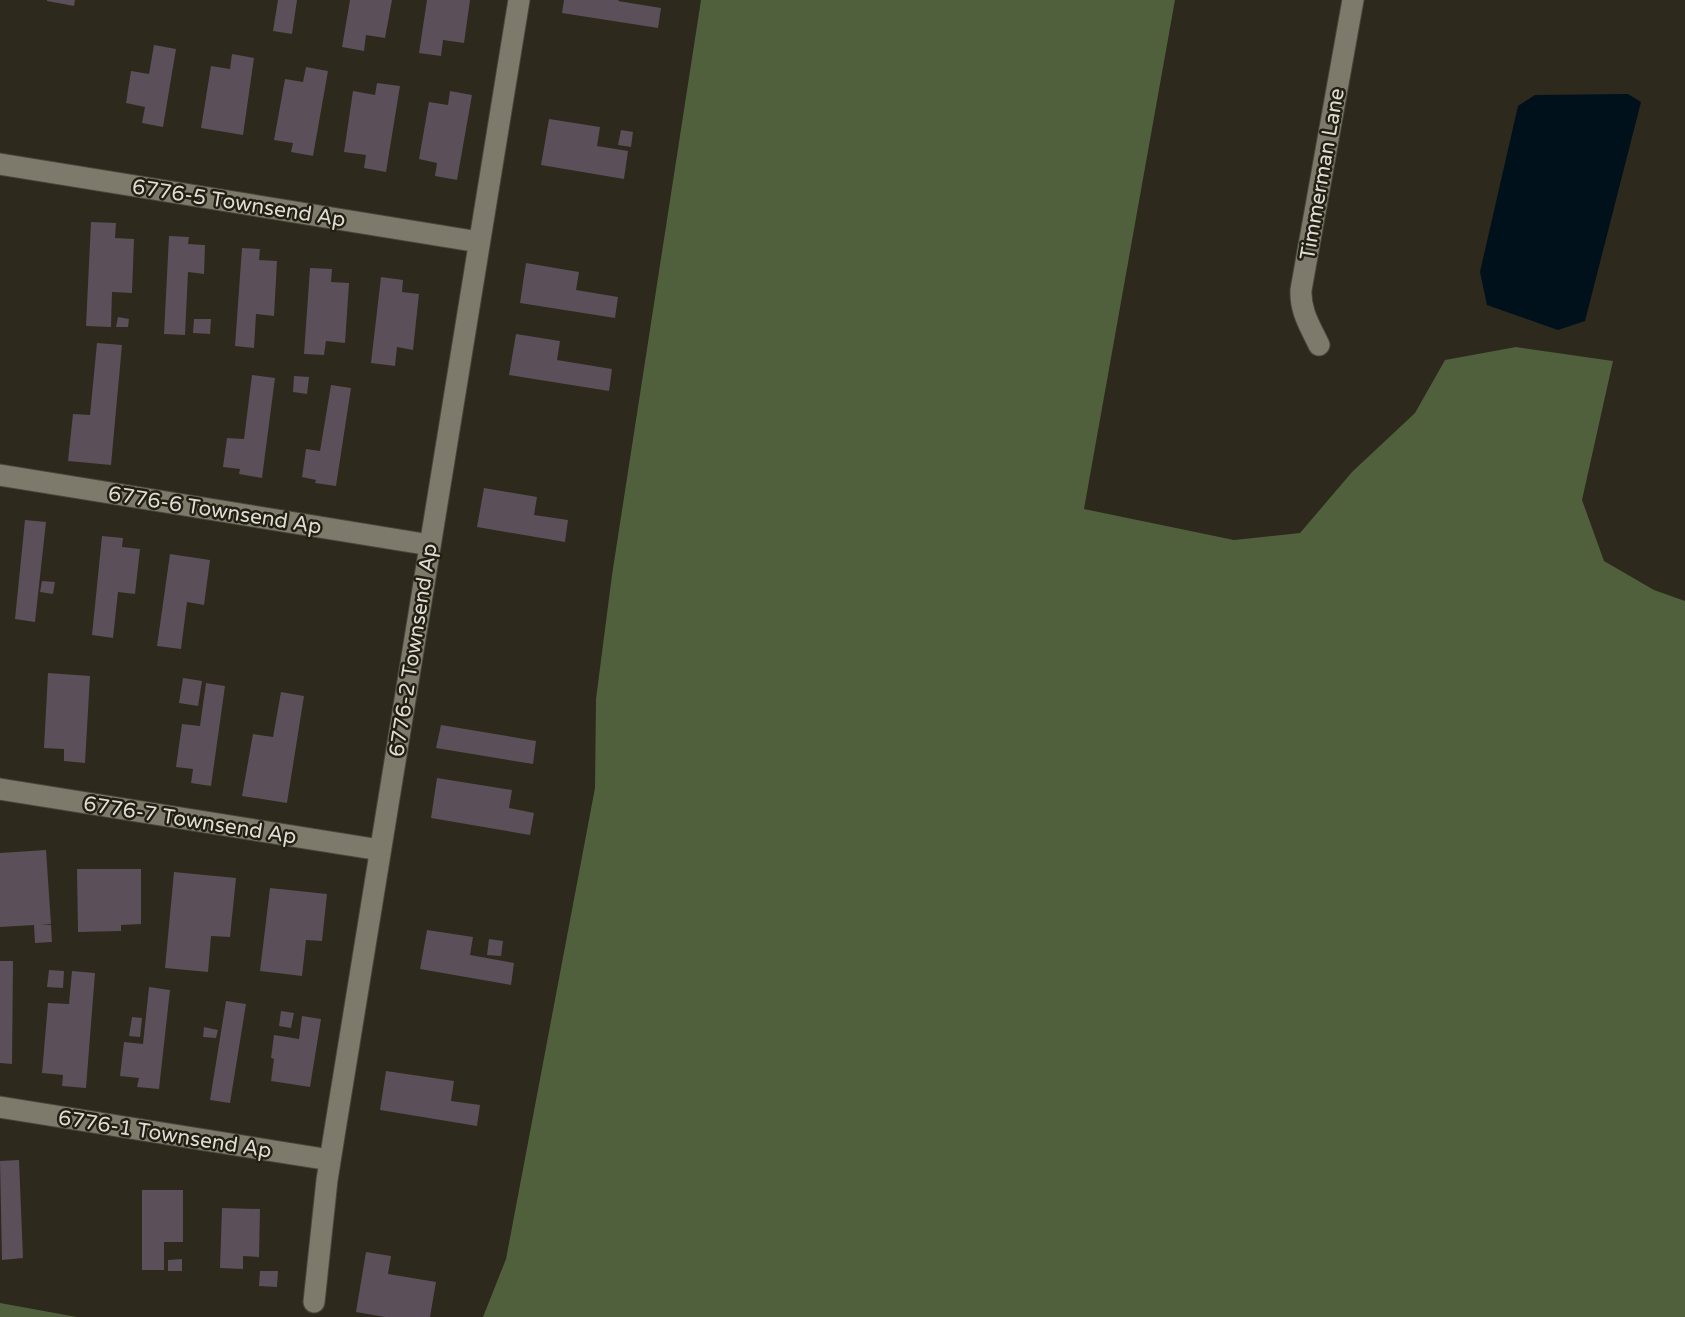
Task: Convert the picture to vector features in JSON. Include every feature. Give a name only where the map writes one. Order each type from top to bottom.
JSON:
[{"type":"street","name":"6776-2 Townsend Ap","points":[[314,1302],[330,1160],[519,0]]},
{"type":"street","name":"Timmerman Lane","points":[[1319,345],[1303,313],[1301,290],[1353,0]]},
{"type":"street","name":"6776-5 Townsend Ap","points":[[0,163],[479,242]]},
{"type":"street","name":"6776-6 Townsend Ap","points":[[0,475],[430,545]]},
{"type":"street","name":"6776-7 Townsend Ap","points":[[0,789],[380,850]]},
{"type":"street","name":"6776-1 Townsend Ap","points":[[0,1107],[330,1160]]},
{"type":"green space","points":[[701,0],[1175,0],[1084,509],[1234,540],[1300,533],[1352,472],[1415,413],[1445,360],[1516,347],[1613,361],[1582,500],[1604,561],[1654,590],[1685,601],[1685,1317],[483,1317],[506,1259],[595,788],[596,699],[612,575]]},
{"type":"green space","points":[[0,1303],[77,1317],[0,1317]]},
{"type":"water","points":[[1628,94],[1641,102],[1585,321],[1558,330],[1487,305],[1480,272],[1518,106],[1535,95]]},
{"type":"building","points":[[47,0],[75,0],[74,6]]},
{"type":"building","points":[[278,0],[297,0],[292,34],[273,31]]},
{"type":"building","points":[[350,0],[392,0],[385,38],[366,35],[364,51],[342,47]]},
{"type":"building","points":[[427,0],[470,0],[464,43],[443,40],[441,56],[419,53]]},
{"type":"building","points":[[564,0],[619,0],[661,8],[658,28],[562,13]]},
{"type":"building","points":[[154,45],[176,49],[163,127],[142,123],[145,107],[126,103],[131,71],[149,74]]},
{"type":"building","points":[[232,54],[254,58],[243,135],[201,128],[211,66],[230,69]]},
{"type":"building","points":[[306,67],[328,71],[313,156],[291,152],[293,143],[274,140],[285,79],[303,82]]},
{"type":"building","points":[[377,83],[400,86],[386,172],[364,168],[366,155],[344,152],[353,91],[375,95]]},
{"type":"building","points":[[450,91],[472,95],[457,180],[435,176],[437,163],[419,159],[429,102],[448,105]]},
{"type":"building","points":[[549,119],[600,127],[597,146],[628,151],[624,179],[541,165]]},
{"type":"building","points":[[621,130],[633,132],[631,147],[618,145]]},
{"type":"building","points":[[91,222],[116,223],[115,238],[134,239],[132,293],[112,292],[111,327],[86,326]]},
{"type":"building","points":[[169,236],[189,237],[188,244],[205,245],[204,274],[188,272],[185,335],[164,334]]},
{"type":"building","points":[[242,248],[260,249],[259,260],[277,261],[274,316],[256,314],[254,348],[235,346]]},
{"type":"building","points":[[526,263],[579,272],[576,290],[618,297],[615,318],[520,303]]},
{"type":"building","points":[[310,268],[332,269],[331,282],[349,283],[345,343],[326,341],[324,355],[304,354]]},
{"type":"building","points":[[381,277],[403,280],[402,292],[419,294],[413,350],[397,347],[395,366],[371,363]]},
{"type":"building","points":[[118,317],[129,319],[128,327],[116,327]]},
{"type":"building","points":[[194,319],[211,319],[210,334],[193,333]]},
{"type":"building","points":[[516,334],[560,341],[557,360],[612,369],[609,391],[509,375]]},
{"type":"building","points":[[97,343],[122,345],[111,465],[68,461],[73,414],[90,415]]},
{"type":"building","points":[[252,375],[275,378],[262,478],[239,474],[240,469],[223,467],[227,438],[244,439]]},
{"type":"building","points":[[294,376],[309,377],[307,394],[293,392]]},
{"type":"building","points":[[331,385],[351,388],[336,486],[315,483],[316,480],[302,477],[306,449],[320,451]]},
{"type":"building","points":[[484,488],[537,497],[534,515],[568,520],[565,542],[477,527]]},
{"type":"building","points":[[25,520],[46,522],[35,622],[15,619]]},
{"type":"building","points":[[102,536],[123,538],[122,547],[140,549],[135,594],[118,592],[113,638],[92,635]]},
{"type":"building","points":[[170,554],[210,560],[204,605],[187,602],[181,649],[157,646]]},
{"type":"building","points":[[42,581],[55,582],[53,594],[40,592]]},
{"type":"building","points":[[48,673],[90,676],[85,763],[64,761],[64,749],[44,748]]},
{"type":"building","points":[[183,678],[202,681],[198,706],[179,703]]},
{"type":"building","points":[[206,683],[225,686],[211,786],[191,783],[193,769],[176,767],[182,724],[200,726]]},
{"type":"building","points":[[281,692],[304,696],[287,803],[242,796],[253,734],[273,737]]},
{"type":"building","points":[[441,725],[536,741],[533,764],[436,748]]},
{"type":"building","points":[[437,778],[512,790],[509,808],[534,813],[530,835],[431,818]]},
{"type":"building","points":[[46,850],[51,924],[41,925],[51,925],[52,942],[35,943],[34,925],[0,927],[0,853]]},
{"type":"building","points":[[77,869],[141,869],[141,924],[121,925],[121,931],[78,932]]},
{"type":"building","points":[[174,872],[236,878],[230,937],[211,936],[208,972],[165,968]]},
{"type":"building","points":[[270,888],[327,894],[322,941],[306,940],[302,976],[260,971]]},
{"type":"building","points":[[427,930],[473,937],[470,955],[514,963],[511,985],[420,969]]},
{"type":"building","points":[[489,939],[503,941],[501,956],[487,955]]},
{"type":"building","points":[[0,961],[13,961],[12,1064],[0,1063]]},
{"type":"building","points":[[49,970],[64,971],[63,988],[47,987]]},
{"type":"building","points":[[72,971],[95,973],[86,1088],[62,1086],[63,1075],[42,1073],[48,1003],[69,1004]]},
{"type":"building","points":[[149,987],[170,990],[159,1089],[137,1087],[139,1078],[120,1076],[124,1042],[143,1044]]},
{"type":"building","points":[[226,1001],[246,1004],[230,1103],[210,1100]]},
{"type":"building","points":[[281,1011],[294,1013],[291,1028],[279,1026]]},
{"type":"building","points":[[302,1016],[321,1019],[310,1087],[271,1081],[274,1035],[299,1039]]},
{"type":"building","points":[[132,1017],[142,1018],[140,1037],[129,1036]]},
{"type":"building","points":[[204,1027],[218,1030],[216,1038],[203,1037]]},
{"type":"building","points":[[386,1071],[454,1081],[451,1101],[480,1105],[477,1126],[380,1110]]},
{"type":"building","points":[[19,1160],[23,1258],[2,1260],[0,1161]]},
{"type":"building","points":[[142,1190],[183,1190],[183,1242],[164,1242],[164,1270],[142,1270]]},
{"type":"building","points":[[222,1208],[260,1209],[259,1257],[243,1256],[243,1269],[220,1268]]},
{"type":"building","points":[[366,1252],[391,1256],[388,1274],[436,1282],[430,1317],[385,1317],[356,1312]]},
{"type":"building","points":[[182,1259],[182,1271],[168,1271],[168,1260]]},
{"type":"building","points":[[260,1271],[278,1271],[277,1287],[259,1286]]}]
